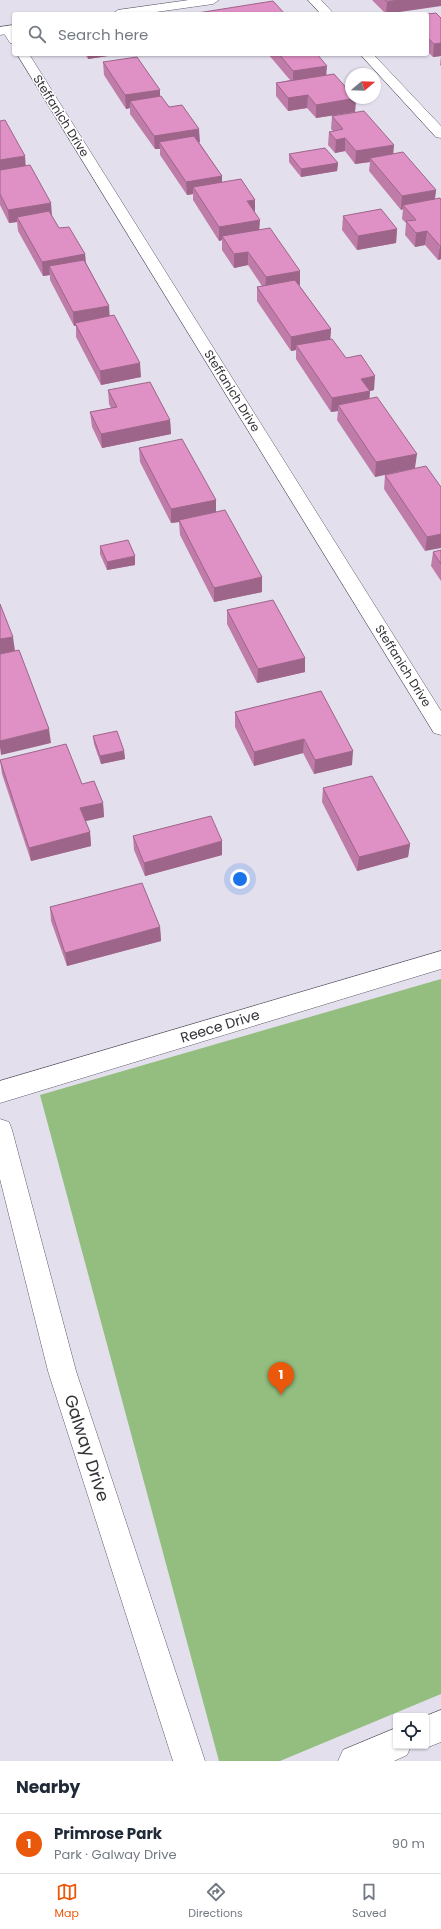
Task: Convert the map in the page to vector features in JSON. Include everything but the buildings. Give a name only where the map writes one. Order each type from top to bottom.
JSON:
[{"type":"street","points":[[132,12],[213,0]]},
{"type":"street","points":[[314,0],[326,12]]},
{"type":"street","name":"Steffanich Drive","points":[[24,56],[441,728]]},
{"type":"street","points":[[368,56],[441,134]]},
{"type":"street","name":"Reece Drive","points":[[0,1092],[441,960]]},
{"type":"street","name":"Galway Drive","points":[[0,1130],[62,1371],[189,1761]]},
{"type":"street","points":[[429,1731],[441,1726]]},
{"type":"street","points":[[354,1761],[393,1745]]},
{"type":"green space","points":[[441,979],[441,1694],[280,1761],[219,1761],[40,1095]]},
{"type":"place","name":"Primrose Park","points":[[281,1395]]}]
